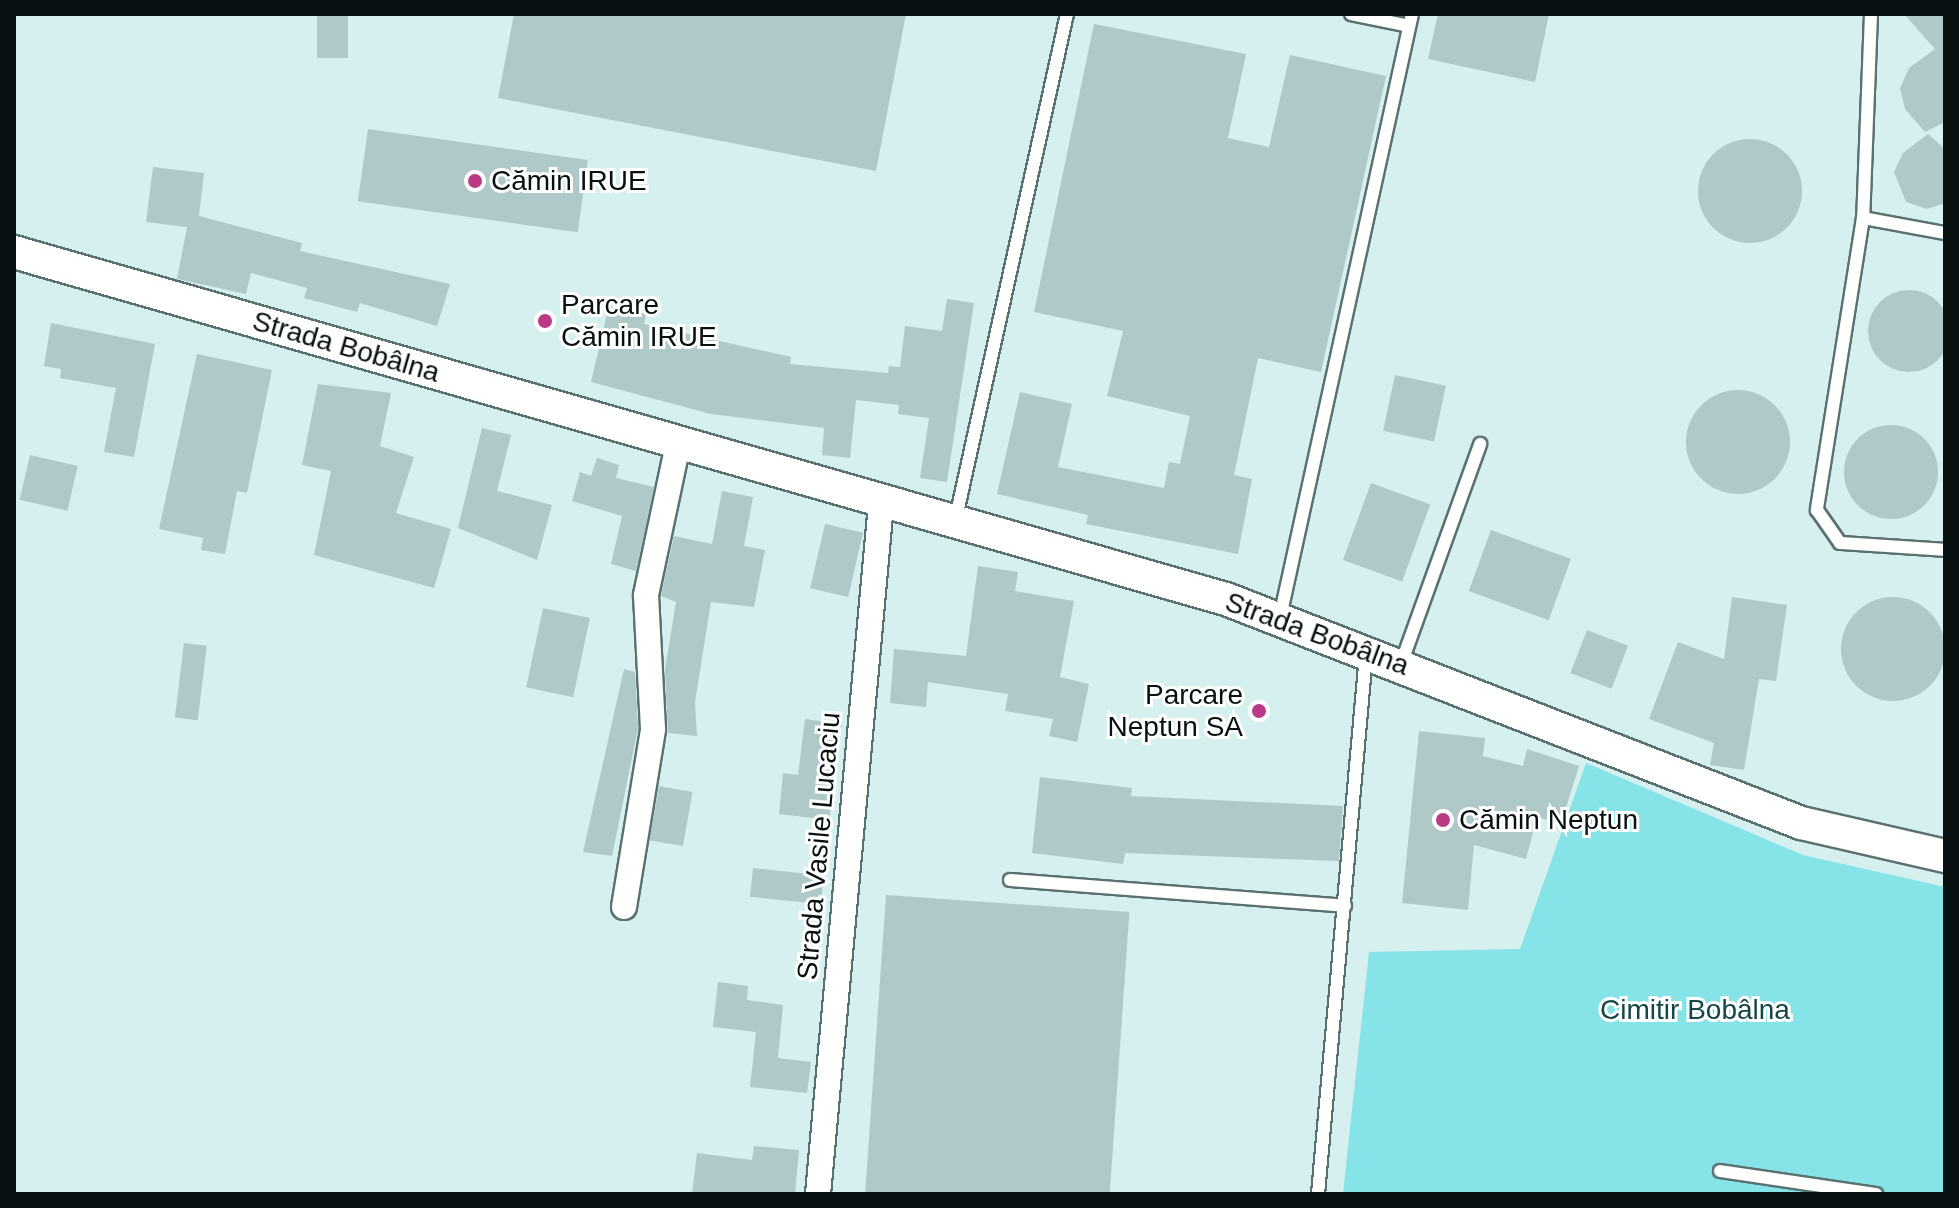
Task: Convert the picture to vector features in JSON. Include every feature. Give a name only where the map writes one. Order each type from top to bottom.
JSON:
[{"type":"main road","name":"Strada Bobâlna","points":[[14,252],[1280,617],[1791,819],[1945,856]]},
{"type":"street","points":[[624,907],[653,729],[646,595],[678,445]]},
{"type":"street","name":"Strada Vasile Lucaciu","points":[[818,1194],[881,504]]},
{"type":"lane","points":[[954,525],[1067,14]]},
{"type":"lane","points":[[1280,617],[1410,20],[1351,14]]},
{"type":"lane","points":[[1871,14],[1863,218],[1817,510],[1840,543],[1945,550]]},
{"type":"lane","points":[[1863,218],[1945,233]]},
{"type":"lane","points":[[1401,664],[1480,444]]},
{"type":"lane","points":[[1318,1194],[1367,651]]},
{"type":"lane","points":[[1010,880],[1345,906]]},
{"type":"lane","points":[[1720,1171],[1876,1194]]},
{"type":"green space","name":"Cimitir Bobâlna","points":[[1586,763],[1803,855],[1945,887],[1945,1194],[1343,1194],[1369,952],[1520,949]]},
{"type":"building","points":[[317,14],[348,14],[348,58],[317,58]]},
{"type":"building","points":[[514,14],[906,14],[876,171],[498,98]]},
{"type":"building","points":[[1438,14],[1549,14],[1535,82],[1428,59]]},
{"type":"building","points":[[1904,14],[1945,14],[1945,122],[1925,132],[1905,109],[1900,88],[1909,68],[1935,49]]},
{"type":"building","points":[[1094,24],[1246,54],[1228,138],[1269,147],[1290,55],[1386,76],[1321,372],[1258,358],[1234,475],[1252,479],[1238,554],[1086,524],[1088,515],[997,494],[1020,392],[1072,404],[1058,467],[1164,488],[1169,462],[1180,464],[1190,416],[1107,396],[1123,331],[1034,312]]},
{"type":"building","name":"Cămin IRUE","points":[[368,129],[588,160],[578,232],[358,201]]},
{"type":"building","points":[[1928,134],[1945,149],[1945,203],[1927,209],[1906,202],[1894,172],[1903,153]]},
{"type":"building","points":[[1750,139],[1770,143],[1787,154],[1798,171],[1802,191],[1798,211],[1787,228],[1770,239],[1750,243],[1730,239],[1713,228],[1702,211],[1698,191],[1702,171],[1713,154],[1730,143]]},
{"type":"building","points":[[153,167],[204,173],[199,216],[302,243],[300,251],[450,284],[437,326],[360,303],[357,312],[304,298],[307,288],[251,273],[246,294],[177,279],[187,227],[146,222]]},
{"type":"building","points":[[1901,290],[1917,290],[1932,297],[1943,308],[1950,331],[1947,347],[1938,360],[1917,372],[1901,372],[1886,365],[1875,354],[1868,339],[1868,323],[1875,308],[1886,297]]},
{"type":"building","points":[[947,299],[974,303],[947,482],[920,478],[929,418],[898,414],[899,405],[856,400],[850,458],[822,455],[824,428],[711,414],[591,382],[609,305],[646,314],[644,324],[791,357],[790,364],[888,373],[889,366],[900,367],[905,326],[942,331]]},
{"type":"building","points":[[51,323],[155,344],[134,457],[104,452],[116,388],[60,378],[61,369],[44,366]]},
{"type":"building","points":[[197,354],[272,370],[247,493],[237,491],[225,554],[201,550],[203,538],[159,529]]},
{"type":"building","points":[[1395,375],[1446,386],[1434,442],[1383,431]]},
{"type":"building","points":[[318,384],[391,393],[380,446],[414,457],[396,513],[451,529],[434,588],[314,555],[331,471],[302,465]]},
{"type":"building","points":[[1738,390],[1758,394],[1775,405],[1786,422],[1790,442],[1786,462],[1775,479],[1758,490],[1738,494],[1718,490],[1701,479],[1690,462],[1686,442],[1690,422],[1701,405],[1718,394]]},
{"type":"building","points":[[1891,425],[1909,429],[1924,439],[1934,454],[1938,472],[1934,490],[1924,505],[1909,515],[1891,519],[1873,515],[1858,505],[1848,490],[1844,472],[1848,454],[1858,439],[1873,429]]},
{"type":"building","points":[[482,428],[511,435],[497,491],[552,505],[537,560],[458,528]]},
{"type":"building","points":[[30,455],[78,466],[67,511],[20,500]]},
{"type":"building","points":[[597,458],[619,465],[616,478],[654,487],[636,571],[611,564],[622,516],[572,501],[580,472],[591,476]]},
{"type":"building","points":[[1371,483],[1430,505],[1402,582],[1343,560]]},
{"type":"building","points":[[722,491],[753,497],[744,546],[765,550],[754,607],[711,602],[695,702],[697,736],[668,733],[665,669],[676,602],[661,596],[674,536],[712,544]]},
{"type":"building","points":[[825,524],[863,533],[848,597],[810,588]]},
{"type":"building","points":[[1491,530],[1571,559],[1549,620],[1469,591]]},
{"type":"building","points":[[978,566],[1018,572],[1015,591],[1074,601],[1060,677],[1089,684],[1077,742],[1049,736],[1053,719],[1005,711],[1008,694],[928,682],[926,707],[890,703],[894,649],[966,656]]},
{"type":"building","points":[[1732,597],[1787,605],[1776,681],[1759,679],[1744,770],[1710,765],[1714,743],[1649,719],[1678,642],[1724,659]]},
{"type":"building","points":[[1893,597],[1913,601],[1930,612],[1941,629],[1945,649],[1941,669],[1930,686],[1913,697],[1893,701],[1873,697],[1856,686],[1845,669],[1841,649],[1845,629],[1856,612],[1873,601]]},
{"type":"building","points":[[543,608],[590,618],[573,697],[526,687]]},
{"type":"building","points":[[1587,630],[1628,646],[1612,689],[1571,673]]},
{"type":"building","points":[[184,643],[207,646],[198,720],[175,717]]},
{"type":"building","points":[[624,669],[635,672],[638,728],[612,856],[583,852]]},
{"type":"building","points":[[805,719],[842,724],[829,820],[779,814],[783,773],[798,775]]},
{"type":"building","name":"Cămin Neptun","points":[[1419,731],[1485,738],[1483,756],[1523,766],[1527,749],[1579,766],[1561,824],[1537,817],[1526,859],[1474,845],[1468,910],[1402,903]]},
{"type":"building","points":[[1040,777],[1132,788],[1131,796],[1343,806],[1339,861],[1125,853],[1123,864],[1032,853]]},
{"type":"building","points":[[659,786],[692,792],[683,846],[649,840]]},
{"type":"building","points":[[753,868],[824,875],[821,904],[750,897]]},
{"type":"building","points":[[886,895],[1129,912],[1110,1194],[865,1194]]},
{"type":"building","points":[[718,982],[748,986],[747,1000],[783,1005],[778,1058],[811,1062],[807,1093],[750,1087],[756,1032],[713,1027]]},
{"type":"building","points":[[754,1146],[799,1150],[795,1194],[692,1194],[697,1153],[752,1160]]},
{"type":"place","name":"Cămin IRUE","points":[[475,181]]},
{"type":"place","name":"Parcare Cămin IRUE","points":[[545,321]]},
{"type":"place","name":"Parcare Neptun SA","points":[[1259,711]]},
{"type":"place","name":"Cămin Neptun","points":[[1443,820]]}]
